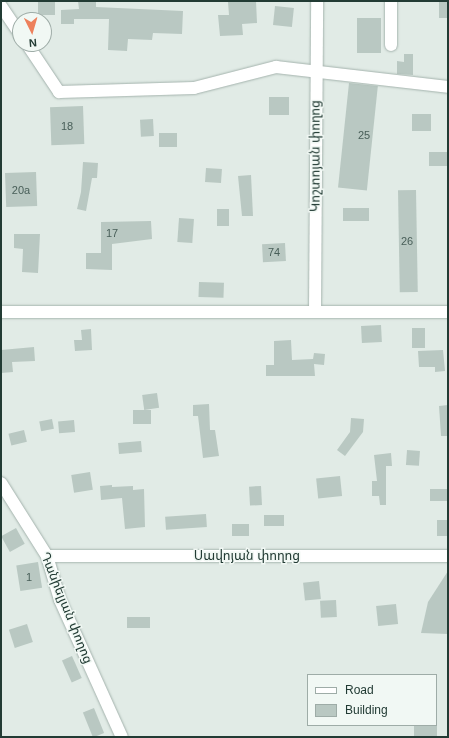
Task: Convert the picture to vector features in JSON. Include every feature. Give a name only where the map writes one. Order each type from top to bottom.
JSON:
[{"type":"street","name":"Կոշտոյան փողոց","points":[[315,311],[317,1]]},
{"type":"street","points":[[391,1],[391,45]]},
{"type":"street","points":[[1,6],[12,22]]},
{"type":"street","points":[[32,52],[59,92],[194,88],[276,67],[317,70],[448,87]]},
{"type":"street","points":[[1,312],[448,312]]},
{"type":"street","name":"Դանիելյան փողոց","points":[[1,483],[47,556],[60,600],[122,737]]},
{"type":"street","name":"Սավոյան փողոց","points":[[47,556],[448,556]]},
{"type":"building","points":[[38,1],[55,1],[55,15],[52,15],[52,12],[38,12]]},
{"type":"building","points":[[78,1],[96,1],[96,7],[183,11],[182,34],[153,33],[152,40],[128,39],[127,51],[108,50],[109,19],[74,19],[74,24],[61,24],[61,10],[79,9]]},
{"type":"building","points":[[256,1],[257,23],[242,24],[243,35],[220,36],[218,15],[229,15],[228,2]]},
{"type":"building","points":[[439,1],[448,1],[448,18],[439,18]]},
{"type":"building","points":[[275,6],[294,8],[292,27],[273,25]]},
{"type":"building","points":[[357,18],[381,18],[381,53],[357,53]]},
{"type":"building","points":[[404,54],[413,54],[413,75],[397,74],[397,61],[404,62]]},
{"type":"building","points":[[349,83],[378,86],[367,190],[338,187]]},
{"type":"building","points":[[269,97],[289,97],[289,115],[269,115]]},
{"type":"building","points":[[83,106],[84,144],[51,145],[50,107]]},
{"type":"building","points":[[412,114],[431,114],[431,131],[412,131]]},
{"type":"building","points":[[153,119],[154,136],[141,137],[140,120]]},
{"type":"building","points":[[159,133],[177,133],[177,147],[159,147]]},
{"type":"building","points":[[429,152],[448,152],[448,166],[429,166]]},
{"type":"building","points":[[83,162],[98,163],[97,178],[92,178],[86,211],[77,209],[81,192]]},
{"type":"building","points":[[206,168],[222,169],[221,183],[205,182]]},
{"type":"building","points":[[36,172],[37,206],[6,207],[5,173]]},
{"type":"building","points":[[251,175],[253,216],[242,216],[238,176]]},
{"type":"building","points":[[398,190],[416,190],[418,292],[400,292]]},
{"type":"building","points":[[343,208],[369,208],[369,221],[343,221]]},
{"type":"building","points":[[217,209],[229,209],[229,226],[217,226]]},
{"type":"building","points":[[179,218],[194,219],[192,243],[177,242]]},
{"type":"building","points":[[151,221],[152,239],[112,244],[112,270],[86,269],[86,253],[101,253],[101,222]]},
{"type":"building","points":[[14,234],[40,234],[38,273],[22,272],[23,249],[14,248]]},
{"type":"building","points":[[285,243],[286,261],[263,262],[262,244]]},
{"type":"building","points":[[199,282],[224,283],[223,298],[198,297]]},
{"type":"building","points":[[381,325],[382,342],[362,343],[361,326]]},
{"type":"building","points":[[412,328],[425,328],[425,348],[412,348]]},
{"type":"building","points":[[91,329],[92,350],[75,351],[74,340],[82,340],[81,330]]},
{"type":"building","points":[[291,340],[292,360],[313,359],[314,353],[325,354],[324,365],[314,364],[315,376],[266,376],[266,365],[274,365],[274,341]]},
{"type":"building","points":[[34,347],[35,361],[12,362],[13,372],[1,373],[1,350]]},
{"type":"building","points":[[443,350],[445,371],[435,372],[435,367],[419,367],[418,351]]},
{"type":"building","points":[[157,393],[159,408],[144,410],[142,395]]},
{"type":"building","points":[[209,404],[210,430],[215,430],[219,456],[203,458],[198,416],[193,416],[193,405]]},
{"type":"building","points":[[448,405],[448,436],[441,436],[439,406]]},
{"type":"building","points":[[133,410],[151,410],[151,424],[133,424]]},
{"type":"building","points":[[351,418],[364,419],[363,432],[345,456],[337,450],[350,432]]},
{"type":"building","points":[[52,419],[54,429],[41,431],[39,421]]},
{"type":"building","points":[[74,420],[75,432],[59,433],[58,421]]},
{"type":"building","points":[[24,430],[27,442],[11,446],[8,434]]},
{"type":"building","points":[[141,441],[142,452],[119,454],[118,443]]},
{"type":"building","points":[[407,450],[420,451],[419,466],[406,465]]},
{"type":"building","points":[[391,453],[392,466],[386,466],[386,505],[380,505],[379,496],[372,496],[372,481],[377,481],[374,455]]},
{"type":"building","points":[[90,472],[93,490],[74,493],[71,475]]},
{"type":"building","points":[[340,476],[342,496],[318,498],[316,479]]},
{"type":"building","points":[[112,485],[112,487],[133,486],[133,490],[144,489],[145,527],[125,529],[122,498],[101,500],[100,486]]},
{"type":"building","points":[[261,486],[262,505],[250,506],[249,487]]},
{"type":"building","points":[[430,489],[448,489],[448,501],[430,501]]},
{"type":"building","points":[[206,514],[207,527],[166,530],[165,517]]},
{"type":"building","points":[[264,515],[284,515],[284,526],[264,526]]},
{"type":"building","points":[[437,520],[448,520],[448,536],[437,536]]},
{"type":"building","points":[[232,524],[249,524],[249,536],[232,536]]},
{"type":"building","points":[[16,528],[25,544],[10,552],[1,536]]},
{"type":"building","points":[[38,562],[42,588],[20,591],[16,565]]},
{"type":"building","points":[[448,571],[448,634],[421,633],[428,602]]},
{"type":"building","points":[[319,581],[321,599],[305,601],[303,583]]},
{"type":"building","points":[[336,600],[337,617],[321,618],[320,601]]},
{"type":"building","points":[[396,604],[398,624],[378,626],[376,606]]},
{"type":"building","points":[[127,617],[150,617],[150,628],[127,628]]},
{"type":"building","points":[[27,624],[33,642],[15,648],[9,630]]},
{"type":"building","points":[[72,656],[82,678],[72,682],[62,660]]},
{"type":"building","points":[[94,708],[104,733],[93,737],[83,712]]},
{"type":"building","points":[[414,726],[437,726],[437,736],[414,736]]}]
